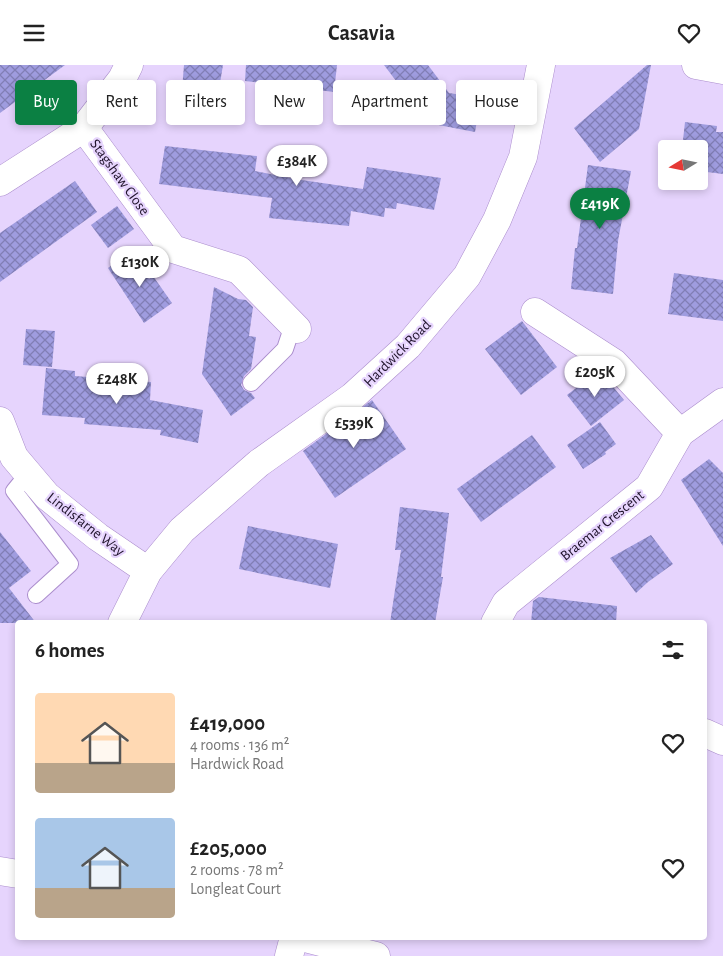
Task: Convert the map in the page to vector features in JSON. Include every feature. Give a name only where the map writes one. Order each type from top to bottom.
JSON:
[{"type":"street","points":[[0,182],[84,128],[122,79],[129,65]]},
{"type":"street","name":"Hardwick Road","points":[[124,620],[148,571],[182,530],[258,463],[352,397],[408,346],[467,276],[497,220],[523,157],[541,65]]},
{"type":"street","points":[[696,65],[723,70]]},
{"type":"street","name":"Stagshaw Close","points":[[84,128],[174,249],[239,270],[295,327]]},
{"type":"street","points":[[535,311],[614,363],[680,433]]},
{"type":"street","name":"Braemar Crescent","points":[[497,620],[506,603],[649,487],[680,433],[723,402]]},
{"type":"street","name":"Lindisfarne Way","points":[[0,421],[14,457],[47,496],[98,537],[148,571]]},
{"type":"street","points":[[707,734],[723,741]]},
{"type":"street","points":[[0,871],[15,874]]},
{"type":"street","points":[[289,956],[293,940]]},
{"type":"street","points":[[313,940],[376,956]]},
{"type":"lane","points":[[251,383],[285,349],[295,327]]},
{"type":"lane","points":[[28,474],[14,491],[70,564],[36,595]]},
{"type":"building","points":[[0,65],[65,65],[45,80],[15,80],[15,102],[0,113]]},
{"type":"building","points":[[184,65],[223,65],[220,80],[183,80]]},
{"type":"building","points":[[246,65],[337,65],[335,80],[333,80],[333,92],[323,91],[323,80],[245,81]]},
{"type":"building","points":[[384,65],[428,65],[439,80],[395,80]]},
{"type":"building","points":[[647,65],[651,65],[639,129],[600,162],[574,128]]},
{"type":"building","points":[[446,89],[449,93],[456,94],[456,125],[476,125],[475,132],[438,125],[446,125]]},
{"type":"building","points":[[685,122],[717,126],[716,132],[723,132],[723,174],[708,172],[708,140],[683,140]]},
{"type":"building","points":[[165,146],[257,156],[255,171],[363,189],[367,167],[441,178],[434,210],[397,203],[396,209],[385,208],[384,217],[351,211],[349,226],[269,218],[272,198],[159,184]]},
{"type":"building","points":[[588,165],[631,171],[618,241],[613,294],[571,289],[575,248],[577,248]]},
{"type":"building","points":[[75,181],[97,212],[0,282],[0,233]]},
{"type":"building","points":[[117,206],[134,229],[108,248],[91,225]]},
{"type":"building","points":[[131,252],[149,279],[153,276],[172,303],[144,323],[108,268]]},
{"type":"building","points":[[674,273],[723,280],[723,321],[668,314]]},
{"type":"building","points":[[214,287],[238,299],[246,300],[253,307],[249,336],[256,337],[251,369],[244,376],[241,385],[244,390],[251,393],[255,398],[231,416],[202,374]]},
{"type":"building","points":[[522,321],[557,367],[521,395],[485,349]]},
{"type":"building","points":[[26,329],[55,331],[52,367],[23,365]]},
{"type":"building","points":[[46,368],[75,371],[75,376],[151,382],[150,400],[203,410],[198,443],[160,435],[161,430],[84,424],[85,418],[42,415]]},
{"type":"building","points":[[598,371],[624,400],[591,426],[567,395]]},
{"type":"building","points":[[372,400],[406,449],[335,498],[303,451]]},
{"type":"building","points":[[600,422],[616,444],[605,452],[606,454],[583,469],[567,445]]},
{"type":"building","points":[[532,435],[556,467],[481,522],[457,489]]},
{"type":"building","points":[[709,459],[723,473],[723,546],[681,480]]},
{"type":"building","points":[[400,507],[449,513],[441,577],[443,577],[436,620],[390,620],[401,550],[395,550]]},
{"type":"building","points":[[248,526],[338,544],[330,588],[239,569]]},
{"type":"building","points":[[0,532],[31,571],[9,588],[34,620],[15,620],[15,623],[0,623]]},
{"type":"building","points":[[651,535],[673,564],[636,593],[610,558]]},
{"type":"building","points":[[539,597],[617,606],[616,620],[531,620],[533,601]]}]
